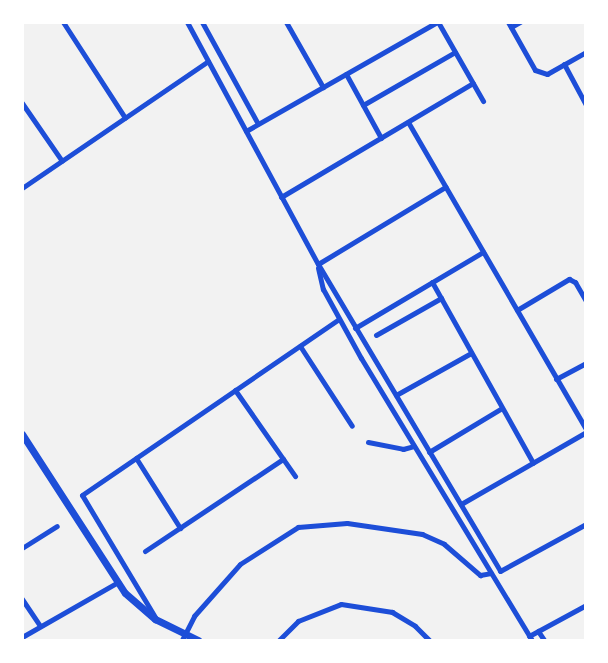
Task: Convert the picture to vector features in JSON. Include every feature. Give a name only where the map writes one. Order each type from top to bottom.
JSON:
[{"type":"street","points":[[63,22],[125,118]]},
{"type":"street","points":[[187,22],[318,264],[500,571],[585,524]]},
{"type":"street","points":[[202,22],[258,124]]},
{"type":"street","points":[[246,131],[437,22],[483,101]]},
{"type":"street","points":[[520,22],[510,25],[535,70],[547,75],[585,52]]},
{"type":"street","points":[[286,23],[323,87]]},
{"type":"street","points":[[363,105],[455,52]]},
{"type":"street","points":[[22,188],[208,61]]},
{"type":"street","points":[[564,64],[585,105]]},
{"type":"street","points":[[346,74],[381,138]]},
{"type":"street","points":[[281,197],[473,83]]},
{"type":"street","points":[[22,103],[62,161]]},
{"type":"street","points":[[408,122],[585,431],[461,504]]},
{"type":"street","points":[[318,264],[445,187]]},
{"type":"street","points":[[355,328],[483,252]]},
{"type":"street","points":[[318,264],[323,289],[339,319],[530,638],[585,605]]},
{"type":"street","points":[[517,310],[569,279],[575,282],[585,301]]},
{"type":"street","points":[[432,282],[533,463]]},
{"type":"street","points":[[376,335],[441,298]]},
{"type":"street","points":[[155,619],[82,495],[339,319]]},
{"type":"street","points":[[300,346],[352,426]]},
{"type":"street","points":[[396,395],[471,353]]},
{"type":"street","points":[[556,379],[585,363]]},
{"type":"street","points":[[235,390],[295,476]]},
{"type":"street","points":[[429,452],[502,408]]},
{"type":"street","points":[[22,434],[118,582],[155,619],[183,638],[198,640]]},
{"type":"street","points":[[368,442],[403,449],[414,446]]},
{"type":"street","points":[[136,458],[180,528]]},
{"type":"street","points":[[145,551],[283,459]]},
{"type":"street","points":[[183,638],[208,597],[240,564],[298,527],[347,523],[422,534],[444,544],[480,575],[491,573]]},
{"type":"street","points":[[22,548],[57,526]]},
{"type":"street","points":[[22,637],[118,582]]},
{"type":"street","points":[[22,599],[40,626]]},
{"type":"street","points":[[279,640],[298,621],[341,604],[392,612],[415,626],[429,640]]},
{"type":"street","points":[[538,632],[544,640]]}]
